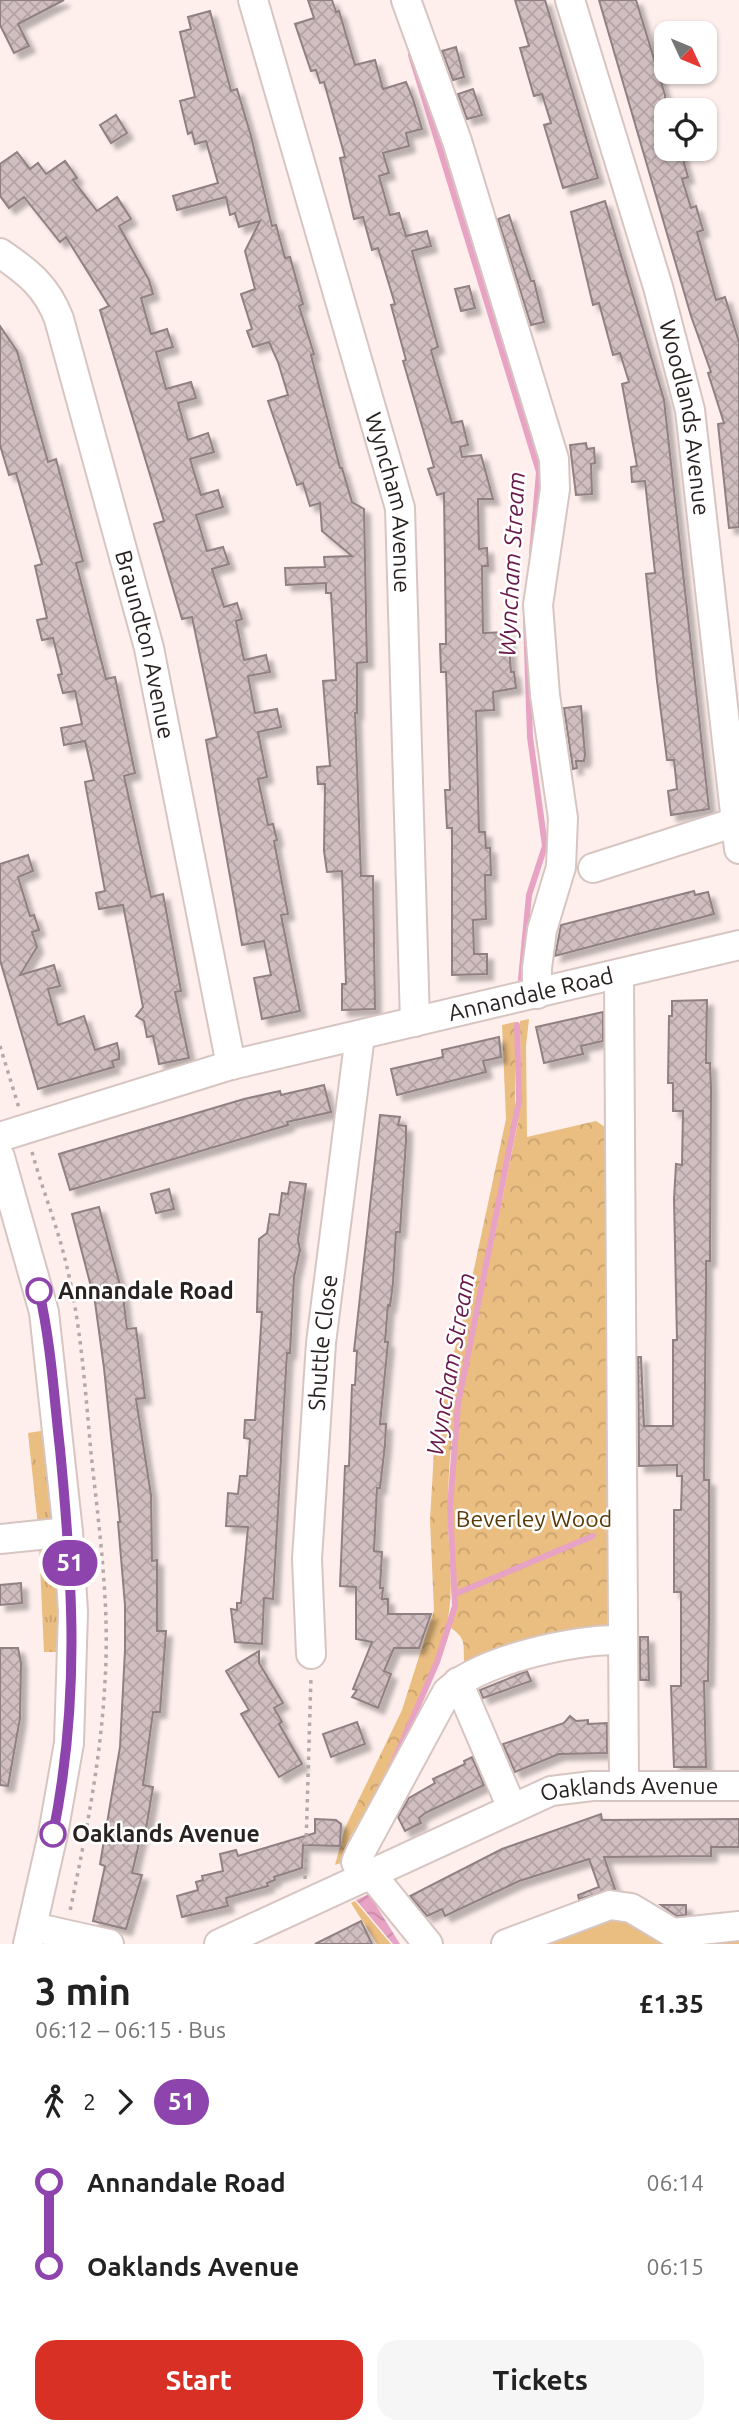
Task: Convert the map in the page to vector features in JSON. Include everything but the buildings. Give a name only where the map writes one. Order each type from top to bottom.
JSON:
[{"type":"street","name":"Wyncham Avenue","points":[[253,0],[400,508],[415,1022]]},
{"type":"street","points":[[406,0],[457,141],[554,458],[555,489],[538,605],[545,695],[563,818],[561,867],[542,930],[537,968],[525,996]]},
{"type":"street","name":"Woodlands Avenue","points":[[570,0],[661,300],[690,410],[739,849]]},
{"type":"street","name":"Braundton Avenue","points":[[0,253],[25,269],[45,289],[59,319],[149,648],[231,1065]]},
{"type":"street","points":[[593,868],[737,821]]},
{"type":"street","name":"Annandale Road","points":[[13,1133],[231,1065],[739,945]]},
{"type":"street","points":[[619,975],[624,1786]]},
{"type":"street","name":"Shuttle Close","points":[[311,1654],[307,1559],[321,1343],[360,1035]]},
{"type":"street","points":[[0,1157],[44,1312],[68,1532],[73,1612],[69,1743],[63,1787],[31,1935],[109,1944]]},
{"type":"street","points":[[0,1538],[68,1532]]},
{"type":"street","points":[[428,1944],[360,1879],[356,1862],[447,1692],[458,1682],[527,1653],[598,1639],[623,1640]]},
{"type":"street","points":[[458,1682],[512,1808]]},
{"type":"street","name":"Oaklands Avenue","points":[[219,1944],[512,1808],[570,1787],[739,1786]]},
{"type":"street","points":[[506,1944],[610,1905],[632,1908],[673,1933],[739,1926]]},
{"type":"path","points":[[0,1046],[13,1133]]},
{"type":"path","points":[[449,1448],[457,1448]]},
{"type":"path","points":[[303,1907],[311,1654]]},
{"type":"green space","name":"Beverley Wood","points":[[529,1019],[526,1046],[527,1137],[596,1121],[608,1129],[611,1627],[585,1628],[568,1638],[467,1666],[464,1662],[462,1639],[451,1628],[456,1587],[452,1520],[456,1445],[461,1400],[518,1122],[521,1100],[520,1021]]},
{"type":"green space","points":[[515,1022],[515,1118],[453,1432],[448,1495],[451,1588],[448,1619],[438,1656],[413,1717],[351,1837],[341,1863],[335,1865],[345,1828],[402,1710],[434,1610],[430,1520],[434,1451],[444,1389],[465,1311],[506,1119],[502,1025]]},
{"type":"green space","points":[[47,1430],[55,1508],[50,1519],[38,1526],[28,1433]]},
{"type":"green space","points":[[39,1543],[48,1544],[59,1556],[62,1652],[44,1652]]},
{"type":"green space","points":[[355,1901],[391,1944],[377,1944],[351,1903]]},
{"type":"green space","points":[[610,1909],[739,1934],[739,1944],[518,1944]]},
{"type":"water","points":[[369,1894],[400,1944],[393,1944],[356,1900]]},
{"type":"waterway","name":"Wyncham Stream","points":[[411,55],[539,472],[532,553]]},
{"type":"waterway","name":"Wyncham Stream","points":[[521,979],[529,895],[545,846],[530,737],[526,620]]},
{"type":"waterway","name":"Wyncham Stream","points":[[390,1770],[437,1662],[455,1606],[450,1507],[458,1404],[519,1101],[517,1025]]},
{"type":"waterway","points":[[455,1594],[593,1536]]},
{"type":"bus line","name":"51","points":[[39,1291],[54,1399],[68,1532],[73,1612],[69,1743],[53,1834]]},
{"type":"place","name":"Annandale Road","points":[[39,1291]]},
{"type":"place","name":"Oaklands Avenue","points":[[53,1834]]}]
